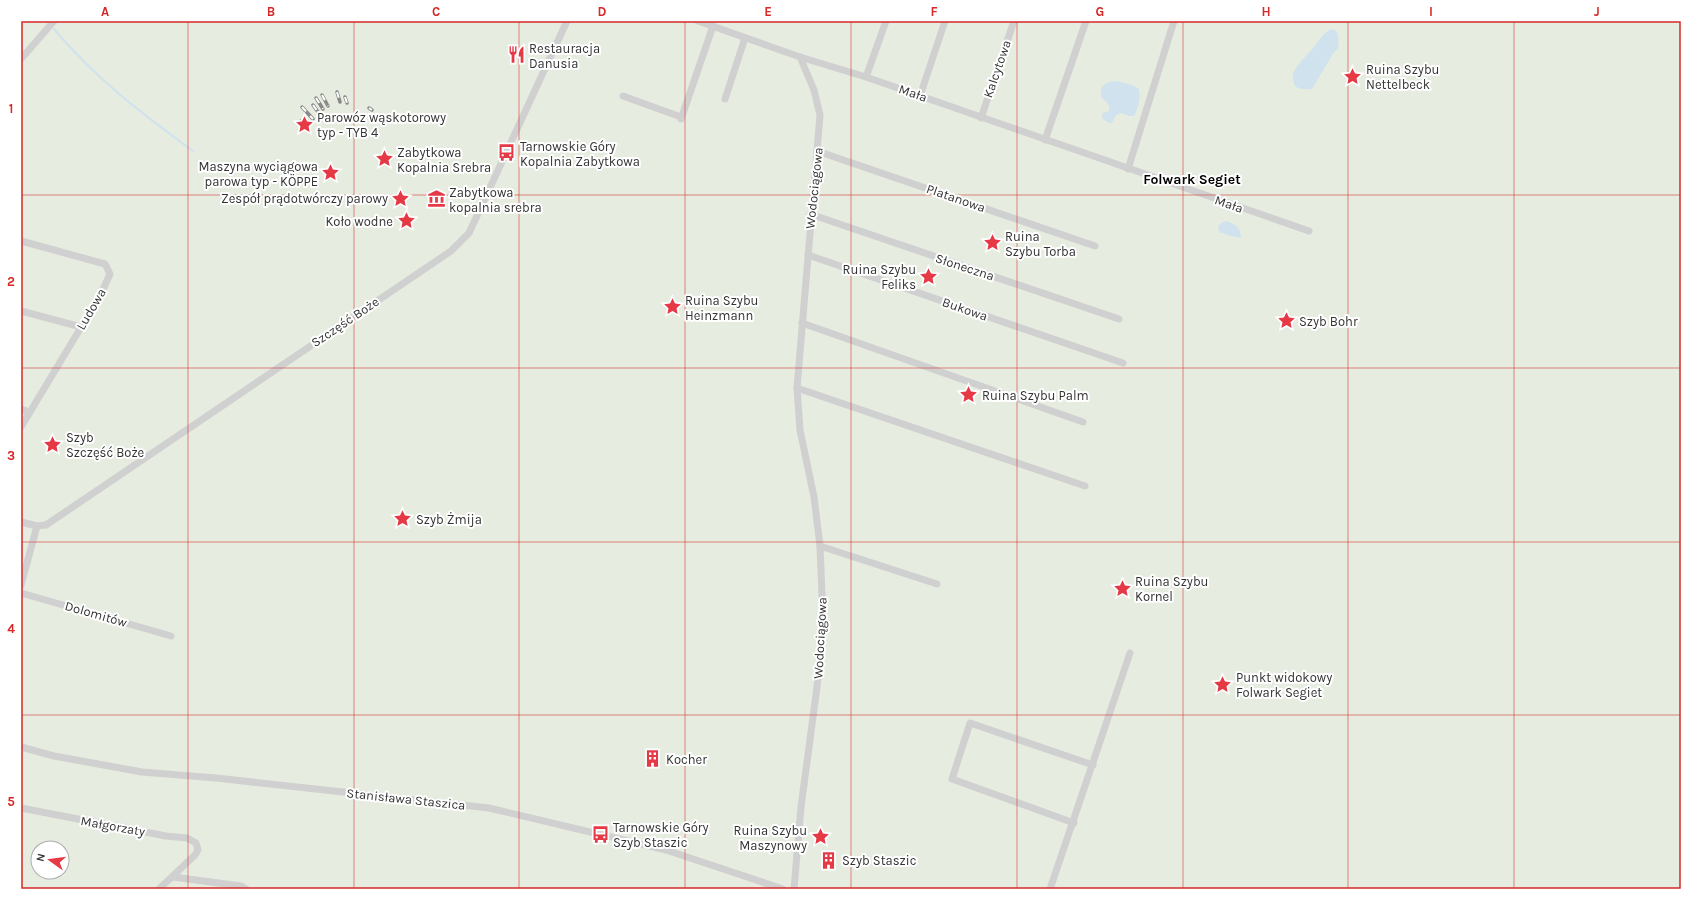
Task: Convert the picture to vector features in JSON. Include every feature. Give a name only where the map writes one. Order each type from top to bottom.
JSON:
[{"type":"street","points":[[21,59],[54,21]]},
{"type":"street","name":"Szczęść Boże","points":[[37,526],[46,525],[451,251],[460,243],[472,226],[567,21]]},
{"type":"street","name":"Mała","points":[[698,21],[800,57],[866,77],[1309,231]]},
{"type":"street","points":[[866,77],[886,21]]},
{"type":"street","points":[[920,96],[945,21]]},
{"type":"street","name":"Kalcytowa","points":[[981,118],[1014,21]]},
{"type":"street","points":[[1045,140],[1086,21]]},
{"type":"street","points":[[1128,169],[1174,21]]},
{"type":"street","points":[[623,96],[681,118],[709,24]]},
{"type":"street","points":[[725,99],[745,38]]},
{"type":"street","name":"Wodociągowa","points":[[794,889],[801,807],[817,687],[823,620],[820,546],[814,497],[800,430],[797,388],[810,214],[820,115],[818,101],[800,57]]},
{"type":"street","name":"Platanowa","points":[[817,151],[1095,246]]},
{"type":"street","name":"Słoneczna","points":[[810,214],[1119,319]]},
{"type":"street","name":"Ludowa","points":[[21,241],[105,264],[110,274],[101,294],[21,427]]},
{"type":"street","name":"Bukowa","points":[[808,255],[1123,362]]},
{"type":"street","points":[[21,311],[81,327]]},
{"type":"street","points":[[802,323],[1083,422]]},
{"type":"street","points":[[797,388],[1085,486]]},
{"type":"street","points":[[21,409],[29,412]]},
{"type":"street","points":[[21,522],[37,526],[21,585]]},
{"type":"street","points":[[820,546],[937,584]]},
{"type":"street","name":"Dolomitów","points":[[21,593],[171,636]]},
{"type":"street","points":[[1050,889],[1074,823],[1130,653]]},
{"type":"street","points":[[1074,823],[952,779],[970,723],[1093,765]]},
{"type":"street","name":"Stanisława Staszica","points":[[21,747],[54,756],[142,772],[216,778],[489,808],[666,850],[784,889]]},
{"type":"street","name":"Małgorzaty","points":[[21,808],[166,836],[187,838],[196,842],[198,850],[173,877]]},
{"type":"street","points":[[159,889],[173,877],[241,886],[246,889]]},
{"type":"shaded area","points":[[21,21],[1681,21],[1681,889],[21,889]]},
{"type":"water","points":[[1331,29],[1337,33],[1338,49],[1334,52],[1312,89],[1302,89],[1296,87],[1293,81],[1293,76],[1298,65],[1323,35]]},
{"type":"water","points":[[1115,81],[1130,84],[1139,89],[1140,96],[1134,116],[1121,113],[1116,115],[1112,123],[1107,122],[1102,118],[1103,113],[1109,111],[1109,106],[1108,103],[1102,98],[1101,91],[1105,84]]},
{"type":"water","points":[[1227,221],[1237,227],[1240,231],[1241,238],[1219,232],[1218,226]]},
{"type":"waterway","points":[[54,29],[103,80],[155,123],[193,151]]},
{"type":"railway","points":[[337,92],[340,102]]},
{"type":"railway","points":[[322,95],[328,106]]},
{"type":"railway","points":[[345,97],[347,103]]},
{"type":"railway","points":[[316,98],[323,109]]},
{"type":"railway","points":[[313,105],[318,112]]},
{"type":"railway","points":[[302,107],[313,119]]},
{"type":"railway","points":[[301,121],[308,127]]},
{"type":"place","name":"Restauracja Danusia","points":[[516,55]]},
{"type":"place","name":"Ruina Szybu Nettelbeck","points":[[1353,76]]},
{"type":"place","name":"Parowóz wąskotorowy typ - TYB 4","points":[[304,124]]},
{"type":"place","name":"Tarnowskie Góry Kopalnia Zabytkowa","points":[[507,153]]},
{"type":"place","name":"Zabytkowa Kopalnia Srebra","points":[[384,159]]},
{"type":"place","name":"Maszyna wyciągowa parowa typ - KÖPPE","points":[[331,173]]},
{"type":"place","name":"Zespół prądotwórczy parowy","points":[[401,198]]},
{"type":"place","name":"Zabytkowa kopalnia srebra","points":[[436,199]]},
{"type":"place","name":"Koło wodne","points":[[406,221]]},
{"type":"place","name":"Ruina Szybu Torba","points":[[992,243]]},
{"type":"place","name":"Ruina Szybu Feliks","points":[[929,276]]},
{"type":"place","name":"Ruina Szybu Heinzmann","points":[[672,307]]},
{"type":"place","name":"Szyb Bohr","points":[[1286,321]]},
{"type":"place","name":"Ruina Szybu Palm","points":[[969,395]]},
{"type":"place","name":"Szyb Szczęść Boże","points":[[53,444]]},
{"type":"place","name":"Szyb Żmija","points":[[403,519]]},
{"type":"place","name":"Ruina Szybu Kornel","points":[[1122,588]]},
{"type":"place","name":"Punkt widokowy Folwark Segiet","points":[[1223,684]]},
{"type":"place","name":"Kocher","points":[[653,759]]},
{"type":"place","name":"Tarnowskie Góry Szyb Staszic","points":[[600,834]]},
{"type":"place","name":"Ruina Szybu Maszynowy","points":[[820,837]]},
{"type":"place","name":"Szyb Staszic","points":[[829,860]]},
{"type":"district","name":"Folwark Segiet","points":[[1192,179]]}]
